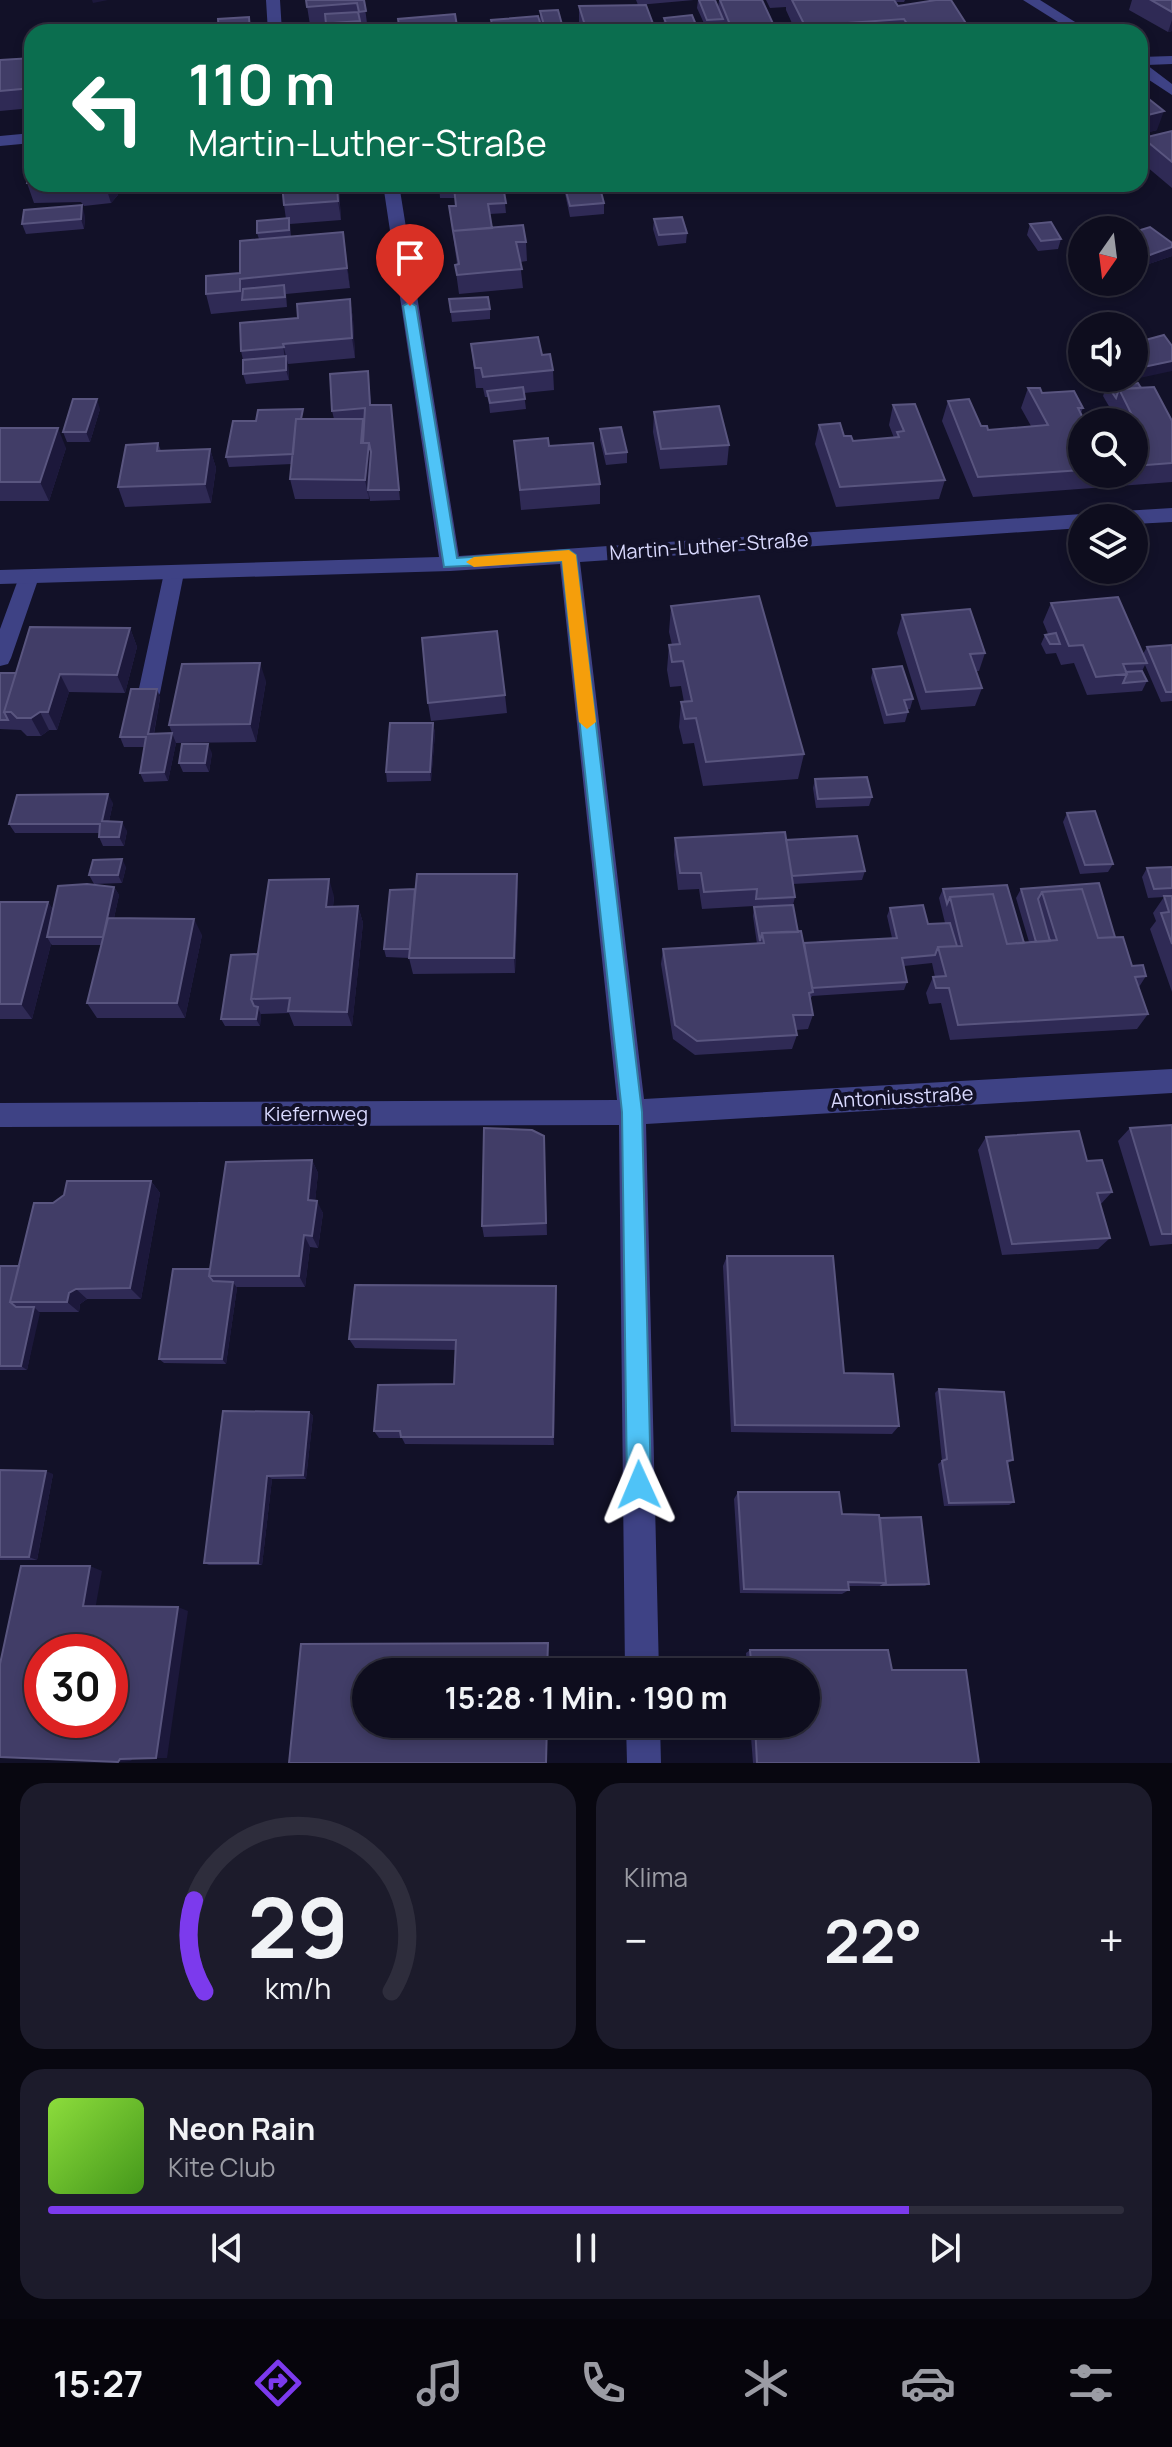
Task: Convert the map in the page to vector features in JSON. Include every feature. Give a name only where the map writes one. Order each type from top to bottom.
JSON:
[{"type":"street","points":[[273,0],[274,24]]},
{"type":"street","points":[[1030,0],[1070,24]]},
{"type":"street","points":[[1148,63],[1172,60]]},
{"type":"street","points":[[1148,71],[1172,91]]},
{"type":"street","points":[[0,141],[24,139]]},
{"type":"street","points":[[392,192],[450,564]]},
{"type":"street","points":[[1148,516],[1172,515]]},
{"type":"street","name":"Martin-Luther-Straße","points":[[0,577],[450,564],[1068,522]]},
{"type":"street","points":[[569,555],[632,1112],[642,1658]]},
{"type":"street","points":[[149,693],[174,573]]},
{"type":"street","points":[[0,658],[29,577]]},
{"type":"street","name":"Antoniusstraße","points":[[632,1112],[1172,1081]]},
{"type":"street","name":"Kiefernweg","points":[[0,1115],[632,1112]]},
{"type":"street","points":[[643,1738],[644,1763]]},
{"type":"building","points":[[306,0],[364,0],[366,11],[359,12],[357,3],[307,7]]},
{"type":"building","points":[[699,0],[715,0],[723,19],[707,20]]},
{"type":"building","points":[[720,0],[762,0],[773,24],[730,24]]},
{"type":"building","points":[[792,0],[894,0],[898,6],[951,0],[966,24],[907,24],[904,19],[804,24]]},
{"type":"building","points":[[1151,0],[1172,0],[1172,12]]},
{"type":"building","points":[[646,5],[653,24],[585,24],[579,6]]},
{"type":"building","points":[[558,10],[562,24],[544,24],[540,11]]},
{"type":"building","points":[[358,12],[360,21],[326,24],[325,14]]},
{"type":"building","points":[[455,14],[457,24],[399,24],[398,19]]},
{"type":"building","points":[[692,15],[696,24],[666,24],[664,18]]},
{"type":"building","points":[[538,16],[540,24],[492,24],[491,20]]},
{"type":"building","points":[[249,17],[249,24],[218,24],[218,19]]},
{"type":"building","points":[[24,58],[24,89],[0,91],[0,60]]},
{"type":"building","points":[[1148,98],[1164,111],[1148,115]]},
{"type":"building","points":[[1172,131],[1172,162],[1148,142],[1148,137]]},
{"type":"building","points":[[283,192],[337,192],[338,201],[284,205]]},
{"type":"building","points":[[455,192],[504,192],[506,203],[488,204],[492,228],[453,231],[449,206],[456,206]]},
{"type":"building","points":[[566,192],[601,192],[604,203],[570,206]]},
{"type":"building","points":[[82,205],[81,219],[22,224],[24,210]]},
{"type":"building","points":[[682,217],[687,233],[659,235],[654,219]]},
{"type":"building","points":[[289,218],[289,230],[257,233],[257,221]]},
{"type":"building","points":[[1051,222],[1061,239],[1041,241],[1030,224]]},
{"type":"building","points":[[523,225],[526,242],[516,242],[522,269],[457,275],[455,265],[459,264],[453,231]]},
{"type":"building","points":[[1148,228],[1172,243],[1172,247],[1148,256]]},
{"type":"building","points":[[343,232],[347,268],[240,279],[240,291],[206,294],[206,276],[240,273],[240,241]]},
{"type":"building","points":[[284,285],[285,297],[242,300],[243,289]]},
{"type":"building","points":[[488,297],[490,309],[451,312],[449,299]]},
{"type":"building","points":[[350,299],[352,338],[241,351],[240,323],[298,318],[297,304]]},
{"type":"building","points":[[1164,335],[1172,346],[1172,361],[1148,366],[1148,339]]},
{"type":"building","points":[[538,337],[542,355],[550,354],[553,370],[483,377],[481,368],[475,368],[471,344]]},
{"type":"building","points":[[286,356],[286,370],[243,374],[243,360]]},
{"type":"building","points":[[368,371],[370,405],[391,405],[399,490],[368,490],[371,452],[369,443],[363,443],[365,408],[332,411],[330,374]]},
{"type":"building","points":[[523,387],[525,399],[490,403],[487,391]]},
{"type":"building","points":[[1148,387],[1154,387],[1172,421],[1172,463],[1148,465],[1148,408],[1128,408],[1120,392],[1148,392]]},
{"type":"building","points":[[1028,388],[1040,388],[1042,393],[1075,392],[1083,408],[1068,408],[1068,471],[978,477],[948,401],[969,399],[981,426],[987,426],[988,430],[1048,425]]},
{"type":"building","points":[[73,399],[97,399],[86,432],[63,432]]},
{"type":"building","points":[[915,404],[945,480],[840,487],[819,425],[840,423],[844,436],[851,436],[853,441],[899,437],[897,432],[904,431],[893,405]]},
{"type":"building","points":[[719,406],[729,445],[661,449],[654,412]]},
{"type":"building","points":[[303,409],[301,419],[296,419],[293,454],[226,457],[233,421],[256,421],[258,410]]},
{"type":"building","points":[[296,419],[363,419],[361,443],[369,443],[365,480],[290,479]]},
{"type":"building","points":[[621,427],[627,452],[606,454],[600,429]]},
{"type":"building","points":[[0,428],[58,428],[40,482],[0,482]]},
{"type":"building","points":[[548,438],[549,446],[593,443],[600,484],[520,490],[514,441]]},
{"type":"building","points":[[158,443],[157,451],[210,449],[205,484],[118,487],[126,445]]},
{"type":"building","points":[[759,596],[804,754],[706,762],[696,718],[685,719],[681,702],[692,701],[683,661],[672,662],[669,645],[680,644],[671,606]]},
{"type":"building","points":[[1118,597],[1147,663],[1123,664],[1127,674],[1096,677],[1083,645],[1069,646],[1051,603]]},
{"type":"building","points":[[970,609],[985,653],[970,654],[982,688],[926,692],[902,615]]},
{"type":"building","points":[[30,627],[130,628],[117,675],[60,674],[48,712],[40,712],[31,718],[17,718],[11,712],[4,712]]},
{"type":"building","points":[[497,631],[505,695],[428,703],[422,638]]},
{"type":"building","points":[[1056,633],[1060,644],[1050,644],[1045,635]]},
{"type":"building","points":[[1172,645],[1172,692],[1166,692],[1147,647]]},
{"type":"building","points":[[260,663],[250,724],[169,725],[182,664]]},
{"type":"building","points":[[902,666],[913,699],[904,700],[908,712],[887,715],[873,669]]},
{"type":"building","points":[[1142,671],[1147,681],[1123,683],[1126,672]]},
{"type":"building","points":[[0,673],[16,673],[4,712],[8,720],[0,720]]},
{"type":"building","points":[[131,689],[157,689],[148,734],[172,733],[164,772],[140,773],[146,737],[120,737]]},
{"type":"building","points":[[390,723],[433,723],[430,772],[386,772]]},
{"type":"building","points":[[182,744],[208,744],[205,763],[179,763]]},
{"type":"building","points":[[867,777],[872,797],[818,799],[815,779]]},
{"type":"building","points":[[108,794],[102,821],[122,822],[119,837],[99,837],[100,824],[9,824],[17,795]]},
{"type":"building","points":[[1095,811],[1113,864],[1085,865],[1067,813]]},
{"type":"building","points":[[785,832],[795,897],[756,899],[757,889],[704,892],[701,873],[680,873],[675,838]]},
{"type":"building","points":[[857,836],[865,871],[792,876],[786,840]]},
{"type":"building","points":[[122,859],[118,875],[89,875],[93,860]]},
{"type":"building","points":[[1172,867],[1172,888],[1154,889],[1147,868]]},
{"type":"building","points":[[417,874],[517,874],[514,958],[409,958]]},
{"type":"building","points":[[329,879],[326,907],[358,906],[347,1012],[288,1011],[290,998],[251,999],[269,880]]},
{"type":"building","points":[[1099,883],[1115,937],[1098,938],[1082,889],[1042,892],[1038,899],[1050,941],[1036,942],[1021,889]]},
{"type":"building","points":[[87,884],[114,887],[103,937],[47,937],[58,886]]},
{"type":"building","points":[[1007,885],[1024,943],[1007,944],[993,894],[950,897],[947,904],[943,889]]},
{"type":"building","points":[[415,889],[410,949],[384,949],[390,890]]},
{"type":"building","points":[[1082,889],[1098,938],[1123,937],[1132,966],[1143,965],[1146,976],[1135,977],[1148,1014],[958,1025],[949,988],[936,988],[933,977],[946,976],[938,947],[962,946],[950,897],[993,894],[1007,944],[1057,940],[1042,892]]},
{"type":"building","points":[[1164,896],[1172,896],[1172,944],[1161,913],[1169,912]]},
{"type":"building","points":[[0,902],[48,902],[21,1004],[0,1004]]},
{"type":"building","points":[[793,905],[798,932],[762,933],[760,941],[754,907]]},
{"type":"building","points":[[923,905],[928,924],[950,923],[957,946],[938,947],[935,955],[902,958],[907,982],[812,988],[804,943],[897,938],[890,908]]},
{"type":"building","points":[[108,918],[194,919],[177,1003],[87,1003]]},
{"type":"building","points":[[801,931],[813,992],[809,993],[813,1015],[793,1015],[797,1035],[697,1041],[675,1025],[663,949],[764,943],[762,933]]},
{"type":"building","points":[[258,954],[251,999],[258,1007],[256,1019],[221,1019],[231,955]]},
{"type":"building","points":[[1172,1125],[1172,1234],[1162,1234],[1130,1128]]},
{"type":"building","points":[[484,1128],[532,1130],[544,1136],[546,1223],[482,1226]]},
{"type":"building","points":[[1079,1131],[1087,1161],[1102,1160],[1112,1192],[1097,1193],[1110,1238],[1012,1244],[986,1137]]},
{"type":"building","points":[[312,1160],[308,1200],[317,1201],[312,1236],[304,1235],[299,1276],[209,1276],[226,1162]]},
{"type":"building","points":[[67,1181],[151,1181],[130,1288],[76,1289],[69,1293],[67,1302],[10,1302],[34,1203],[53,1203],[64,1195]]},
{"type":"building","points":[[727,1256],[833,1256],[844,1373],[893,1374],[899,1426],[735,1425]]},
{"type":"building","points":[[0,1266],[19,1266],[10,1302],[16,1307],[34,1307],[21,1366],[0,1366]]},
{"type":"building","points":[[173,1269],[210,1269],[209,1276],[213,1281],[233,1282],[222,1359],[159,1359]]},
{"type":"building","points":[[355,1285],[556,1286],[553,1437],[401,1437],[400,1431],[374,1431],[378,1385],[454,1384],[456,1340],[349,1339]]},
{"type":"building","points":[[939,1389],[1004,1392],[1013,1460],[1007,1461],[1014,1502],[949,1503],[942,1461],[947,1459]]},
{"type":"building","points":[[223,1411],[309,1412],[303,1475],[267,1476],[258,1563],[204,1563]]},
{"type":"building","points":[[0,1470],[46,1471],[29,1557],[0,1557]]},
{"type":"building","points":[[738,1492],[839,1492],[842,1514],[879,1515],[886,1583],[848,1582],[849,1590],[744,1589]]},
{"type":"building","points":[[921,1517],[929,1584],[883,1585],[886,1583],[880,1518]]},
{"type":"building","points":[[21,1566],[90,1566],[83,1606],[178,1607],[156,1758],[120,1759],[118,1762],[0,1757],[0,1664]]},
{"type":"building","points":[[548,1643],[547,1658],[352,1658],[352,1738],[547,1738],[546,1763],[289,1763],[301,1644]]},
{"type":"building","points":[[750,1650],[888,1650],[892,1670],[966,1670],[979,1763],[757,1763],[756,1738],[820,1738],[820,1658],[751,1658]]},
{"type":"slow traffic","points":[[474,562],[569,555],[587,722]]},
{"type":"route","points":[[410,306],[450,564],[569,555],[632,1112],[639,1485]]}]
